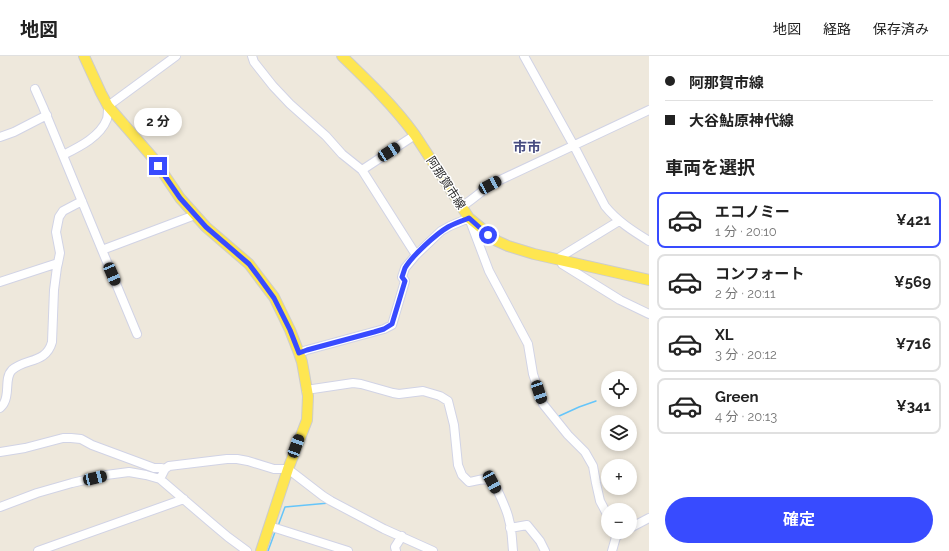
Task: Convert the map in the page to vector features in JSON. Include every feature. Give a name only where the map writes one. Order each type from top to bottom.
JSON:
[{"type":"main road","points":[[84,56],[108,106],[152,158],[180,198],[206,227],[249,264],[274,298],[290,330],[299,353],[308,396],[306,420],[261,551]]},
{"type":"main road","name":"阿那賀市線","points":[[342,56],[384,98],[406,123],[469,218],[497,241],[534,254],[649,280]]},
{"type":"street","points":[[63,155],[84,144],[98,132],[108,118],[108,106],[176,56]]},
{"type":"street","points":[[252,56],[254,62],[286,100],[326,136],[342,154],[362,170],[416,255]]},
{"type":"street","points":[[524,56],[574,146],[605,206],[619,221],[649,241]]},
{"type":"street","points":[[35,88],[137,334]]},
{"type":"street","points":[[461,207],[494,183],[649,110]]},
{"type":"street","points":[[0,138],[47,115]]},
{"type":"street","points":[[362,170],[415,135]]},
{"type":"street","points":[[0,408],[7,396],[9,374],[13,369],[24,363],[34,361],[46,354],[50,348],[52,342],[54,290],[60,253],[56,232],[58,217],[63,211],[82,200]]},
{"type":"street","points":[[102,250],[195,215]]},
{"type":"street","points":[[299,353],[384,329],[392,324],[405,281],[402,277],[405,268],[441,231],[469,218],[489,271],[528,344],[533,374],[542,404],[568,435],[585,452],[593,466],[601,504]]},
{"type":"street","points":[[619,221],[559,260],[562,264],[620,300],[649,314]]},
{"type":"street","points":[[0,282],[58,263]]},
{"type":"street","points":[[306,390],[352,383],[399,394],[423,390],[440,396],[448,401],[454,425],[458,465],[462,475],[469,482],[486,479],[492,482],[500,495],[509,520],[513,551]]},
{"type":"street","points":[[0,452],[25,448],[63,438],[71,438],[81,440],[154,468],[165,469]]},
{"type":"street","points":[[160,479],[165,469],[169,466],[227,459],[248,461],[274,469],[288,469],[323,496],[384,529],[433,551]]},
{"type":"street","points":[[0,508],[37,493],[72,483],[106,475],[129,472],[160,479],[228,537],[247,551]]},
{"type":"street","points":[[38,551],[184,499]]},
{"type":"street","points":[[637,524],[649,518]]},
{"type":"street","points":[[510,528],[527,525],[540,541],[545,551]]},
{"type":"street","points":[[269,526],[348,551]]},
{"type":"street","points":[[396,551],[395,547],[402,536]]},
{"type":"street","points":[[612,551],[614,539]]},
{"type":"waterway","points":[[557,417],[596,401]]},
{"type":"waterway","points":[[278,526],[285,507],[329,503]]},
{"type":"waterway","points":[[268,551],[275,532]]},
{"type":"district","name":"市市","points":[[527,147]]},
{"type":"route","points":[[158,166],[180,198],[206,227],[249,264],[274,298],[290,330],[299,353],[384,329],[392,324],[405,281],[402,277],[405,268],[441,231],[469,218],[488,235]]}]
